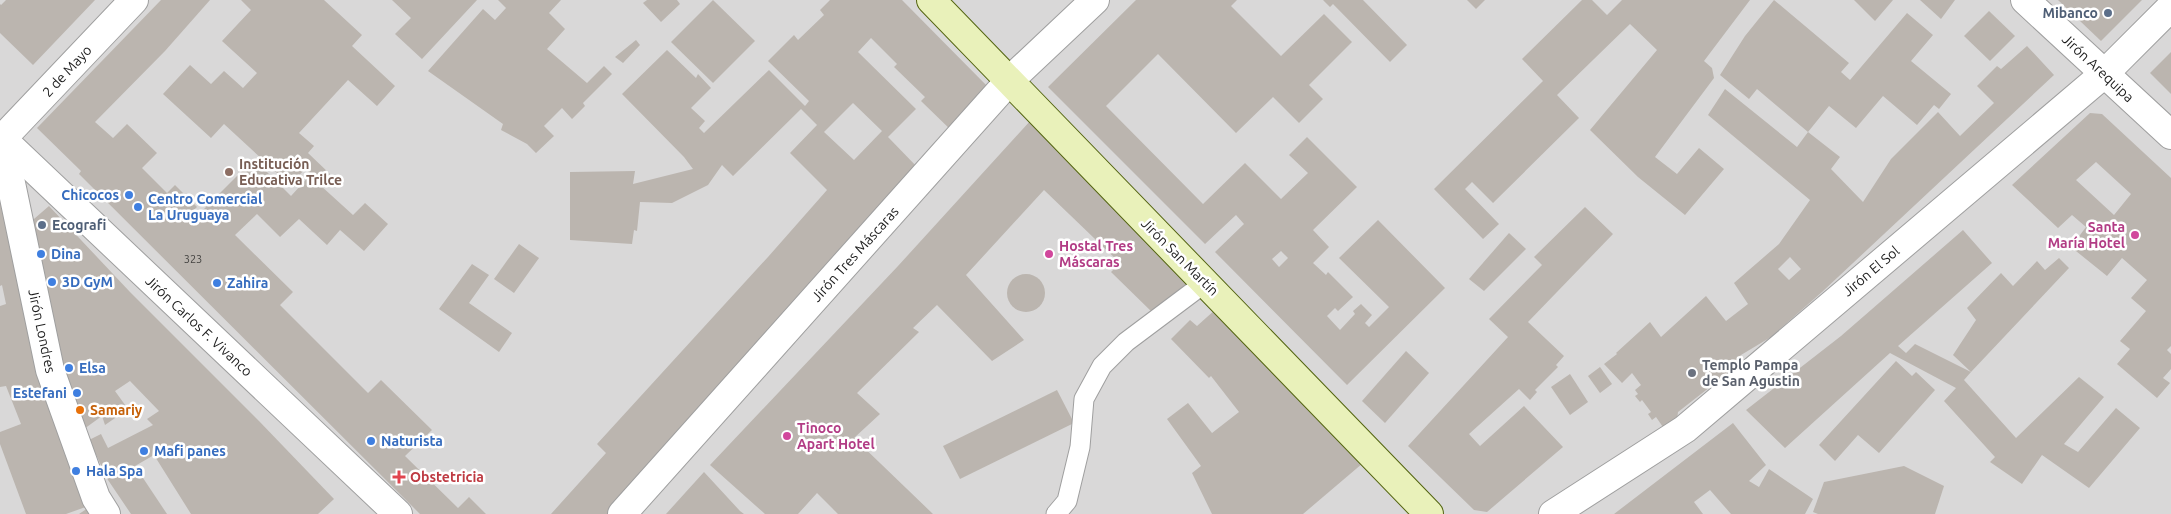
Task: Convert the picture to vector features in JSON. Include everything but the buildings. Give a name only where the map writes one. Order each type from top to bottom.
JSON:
[{"type":"street","name":"2 de Mayo","points":[[1,139],[134,0]]},
{"type":"street","name":"Jirón San Martín","points":[[931,0],[1429,514]]},
{"type":"street","name":"Jirón Tres Máscaras","points":[[622,514],[1010,80],[1095,0]]},
{"type":"street","name":"Jirón Arequipa","points":[[2025,0],[2171,135]]},
{"type":"street","name":"Jirón El Sol","points":[[1553,514],[1684,429],[2104,74],[2171,7]]},
{"type":"street","name":"Jirón Londres","points":[[1,139],[50,370],[96,498],[106,514]]},
{"type":"street","name":"Jirón Carlos F. Vivanco","points":[[1,139],[398,514]]},
{"type":"lane","points":[[1056,514],[1067,501],[1080,447],[1084,399],[1102,366],[1126,342],[1206,282]]},
{"type":"shaded area","points":[[0,0],[2171,0],[2171,514],[0,514]]},
{"type":"place","name":"Mibanco","points":[[2108,13]]},
{"type":"place","name":"Institución Educativa Trilce","points":[[229,172]]},
{"type":"place","name":"Chicocos","points":[[129,195]]},
{"type":"place","name":"Centro Comercial La Uruguaya","points":[[138,207]]},
{"type":"place","name":"Ecografi","points":[[42,225]]},
{"type":"place","name":"Santa María Hotel","points":[[2135,235]]},
{"type":"place","name":"Dina","points":[[41,254]]},
{"type":"place","name":"Hostal Tres Máscaras","points":[[1049,254]]},
{"type":"place","name":"3D GyM","points":[[52,282]]},
{"type":"place","name":"Zahira","points":[[217,283]]},
{"type":"place","name":"Elsa","points":[[69,368]]},
{"type":"place","name":"Templo Pampa de San Agustin","points":[[1692,373]]},
{"type":"place","name":"Estefani","points":[[77,393]]},
{"type":"place","name":"Samariy","points":[[80,410]]},
{"type":"place","name":"Tinoco Apart Hotel","points":[[787,436]]},
{"type":"place","name":"Naturista","points":[[371,441]]},
{"type":"place","name":"Mafi panes","points":[[144,451]]},
{"type":"place","name":"Hala Spa","points":[[76,471]]},
{"type":"place","name":"Obstetricia","points":[[399,477]]}]
